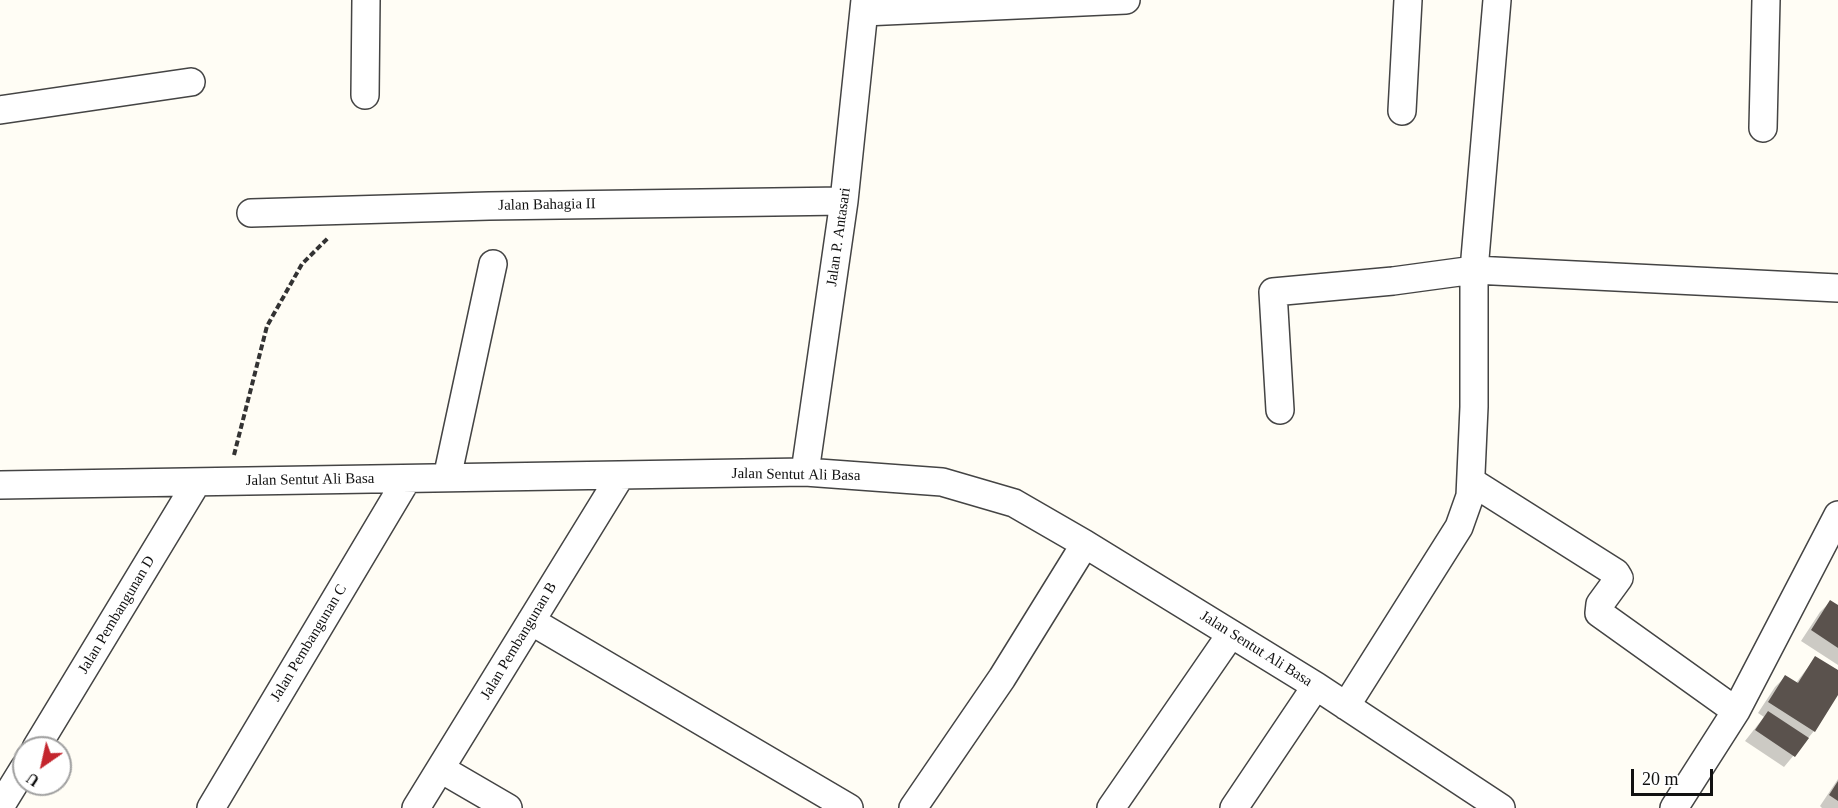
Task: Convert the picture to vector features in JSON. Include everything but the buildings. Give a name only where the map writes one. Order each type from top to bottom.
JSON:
[{"type":"street","points":[[365,95],[366,0]]},
{"type":"street","points":[[864,6],[1126,0]]},
{"type":"street","points":[[1402,111],[1408,0]]},
{"type":"street","points":[[1346,706],[1459,527],[1470,496],[1474,270],[1497,0]]},
{"type":"street","points":[[1763,128],[1766,0]]},
{"type":"street","name":"Jalan P. Antasari","points":[[805,472],[844,201],[864,6]]},
{"type":"street","points":[[0,110],[191,82]]},
{"type":"street","name":"Jalan Bahagia II","points":[[251,213],[354,212],[489,206],[844,201]]},
{"type":"street","points":[[447,478],[493,264]]},
{"type":"street","points":[[1280,410],[1273,292],[1393,281],[1474,270],[1838,288]]},
{"type":"street","name":"Jalan Sentut Ali Basa","points":[[0,485],[805,472],[904,478],[973,490],[1014,503],[1085,544],[1316,686],[1501,808]]},
{"type":"street","name":"Jalan Pembangunan B","points":[[417,808],[621,475]]},
{"type":"street","name":"Jalan Pembangunan C","points":[[211,808],[407,478]]},
{"type":"street","name":"Jalan Pembangunan D","points":[[43,736],[197,482]]},
{"type":"street","points":[[1472,482],[1616,573],[1618,578],[1600,604],[1599,613],[1736,711]]},
{"type":"street","points":[[1674,808],[1736,711],[1838,515]]},
{"type":"street","points":[[913,808],[1002,678],[1085,544]]},
{"type":"street","points":[[531,621],[849,808]]},
{"type":"street","points":[[1111,808],[1231,634]]},
{"type":"street","points":[[1234,808],[1316,686]]},
{"type":"street","points":[[441,769],[508,808]]},
{"type":"street","points":[[0,807],[12,788]]},
{"type":"path","points":[[227,481],[267,326],[302,264],[354,212]]}]
